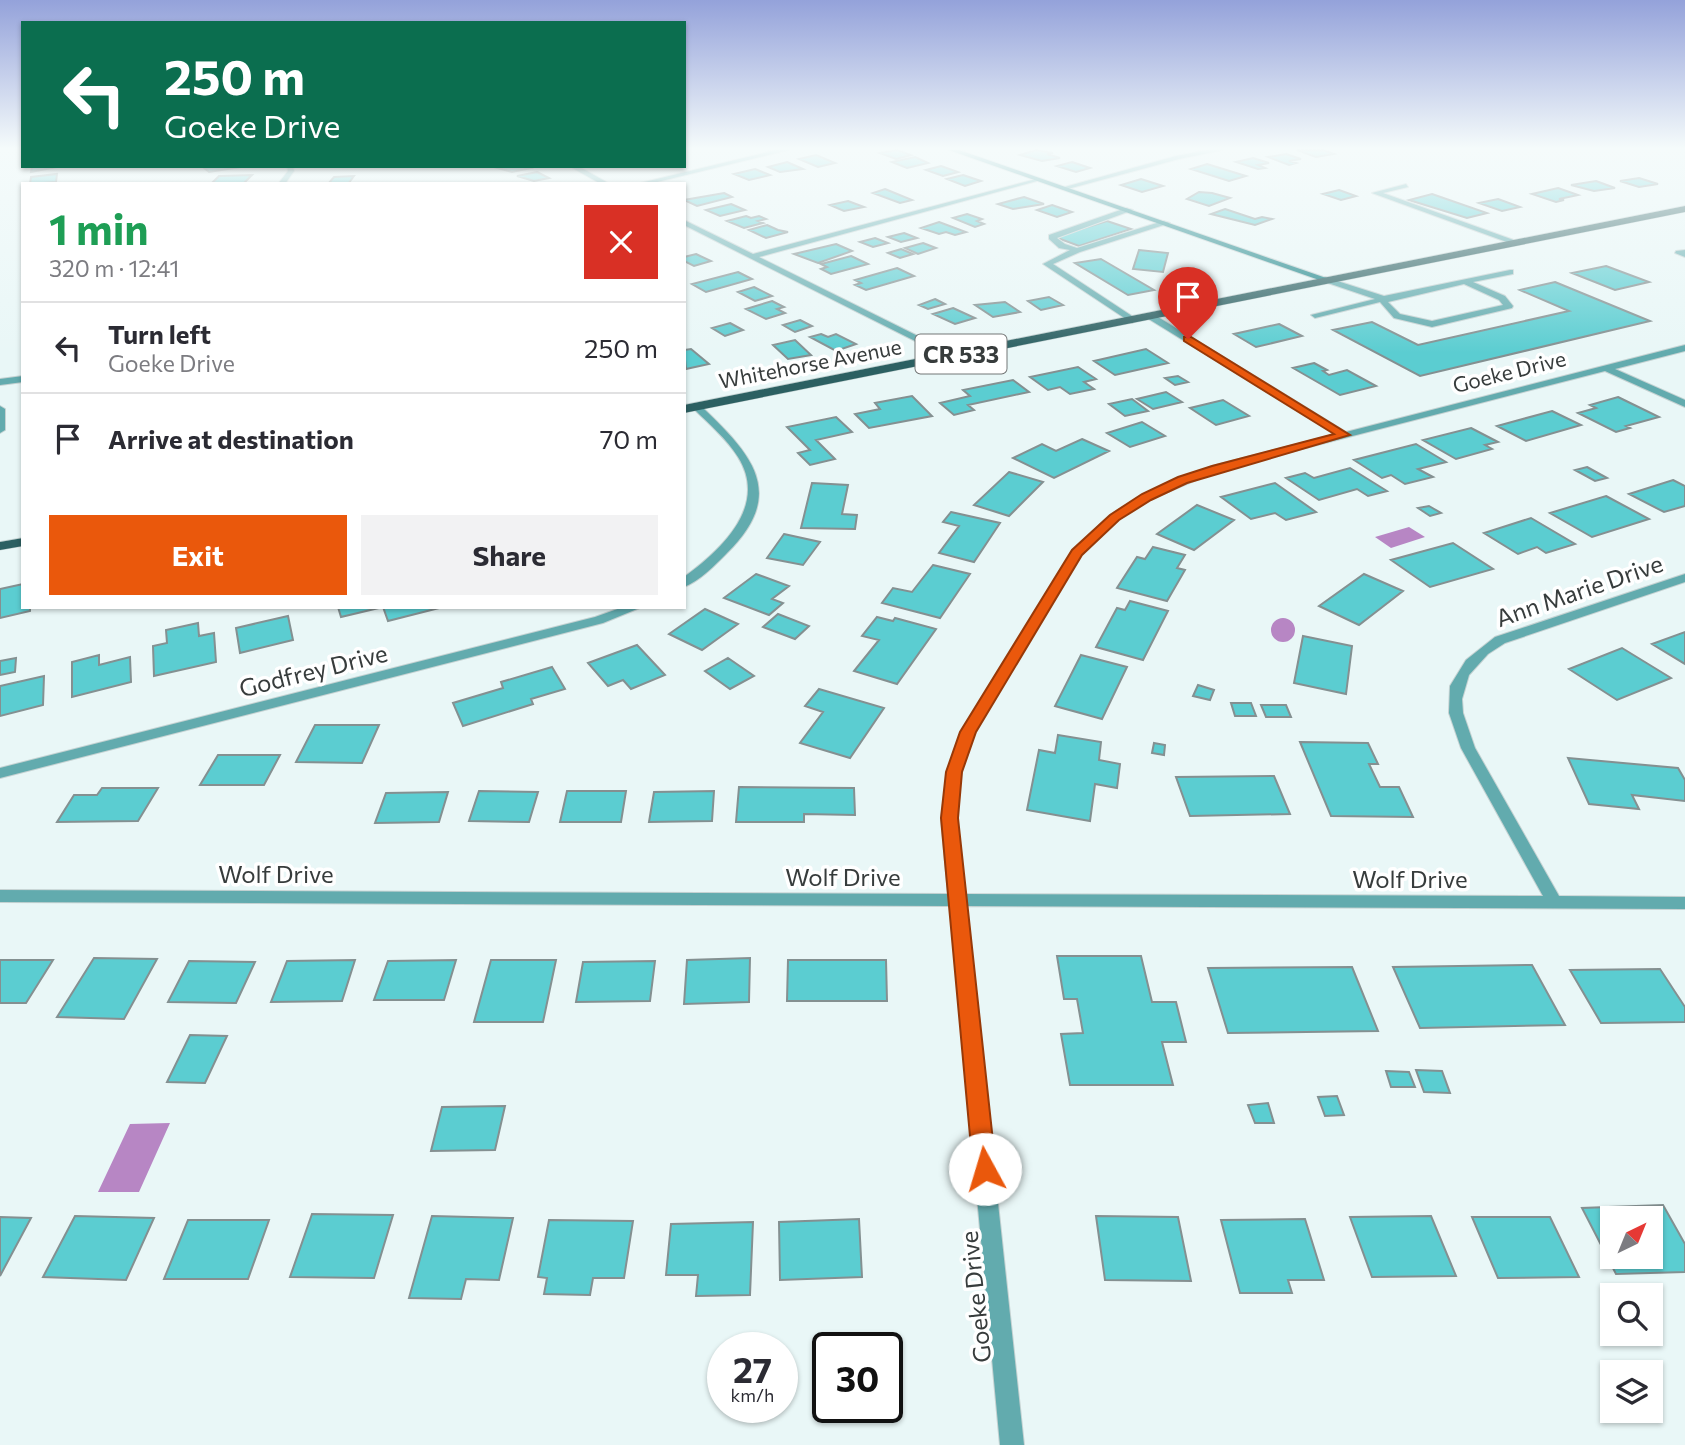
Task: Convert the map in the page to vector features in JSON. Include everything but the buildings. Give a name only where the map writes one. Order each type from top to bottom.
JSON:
[{"type":"main road","points":[[1150,217],[1325,279]]},
{"type":"main road","name":"Whitehorse Avenue","points":[[686,409],[1644,217]]},
{"type":"main road","points":[[0,546],[21,542]]},
{"type":"street","points":[[753,256],[898,217]]},
{"type":"street","points":[[1077,250],[1062,246],[1052,237],[1108,217]]},
{"type":"street","points":[[1445,217],[1518,243]]},
{"type":"street","points":[[686,223],[951,356]]},
{"type":"street","points":[[1132,320],[1047,264],[1077,250],[1166,223]]},
{"type":"street","points":[[1315,315],[1510,272]]},
{"type":"street","points":[[1325,279],[1384,299],[1390,311],[1397,316],[1432,324],[1509,306],[1503,298],[1466,282]]},
{"type":"street","points":[[1150,316],[1344,435]]},
{"type":"street","name":"Goeke Drive","points":[[1012,1445],[949,818],[954,772],[968,732],[1076,553],[1115,517],[1147,497],[1216,468],[1685,348]]},
{"type":"street","points":[[1605,368],[1685,404]]},
{"type":"street","points":[[0,382],[21,379]]},
{"type":"street","points":[[686,582],[710,565],[732,542],[746,522],[753,498],[752,477],[745,460],[697,407]]},
{"type":"street","points":[[0,409],[0,430]]},
{"type":"street","name":"Ann Marie Drive","points":[[1555,903],[1468,748],[1458,725],[1454,699],[1460,674],[1475,655],[1500,639],[1685,578]]},
{"type":"street","name":"Godfrey Drive","points":[[0,773],[599,620],[630,609]]},
{"type":"street","name":"Wolf Drive","points":[[0,896],[1685,903]]},
{"type":"shaded area","points":[[1409,527],[1425,537],[1391,548],[1375,537]]},
{"type":"shaded area","points":[[1283,618],[1292,621],[1295,630],[1292,639],[1283,642],[1274,639],[1271,630],[1274,621]]},
{"type":"shaded area","points":[[170,1123],[139,1192],[98,1192],[130,1124]]},
{"type":"route","points":[[985,1169],[949,818],[954,772],[968,732],[1076,553],[1115,517],[1147,497],[1216,468],[1344,435],[1188,339]]}]
